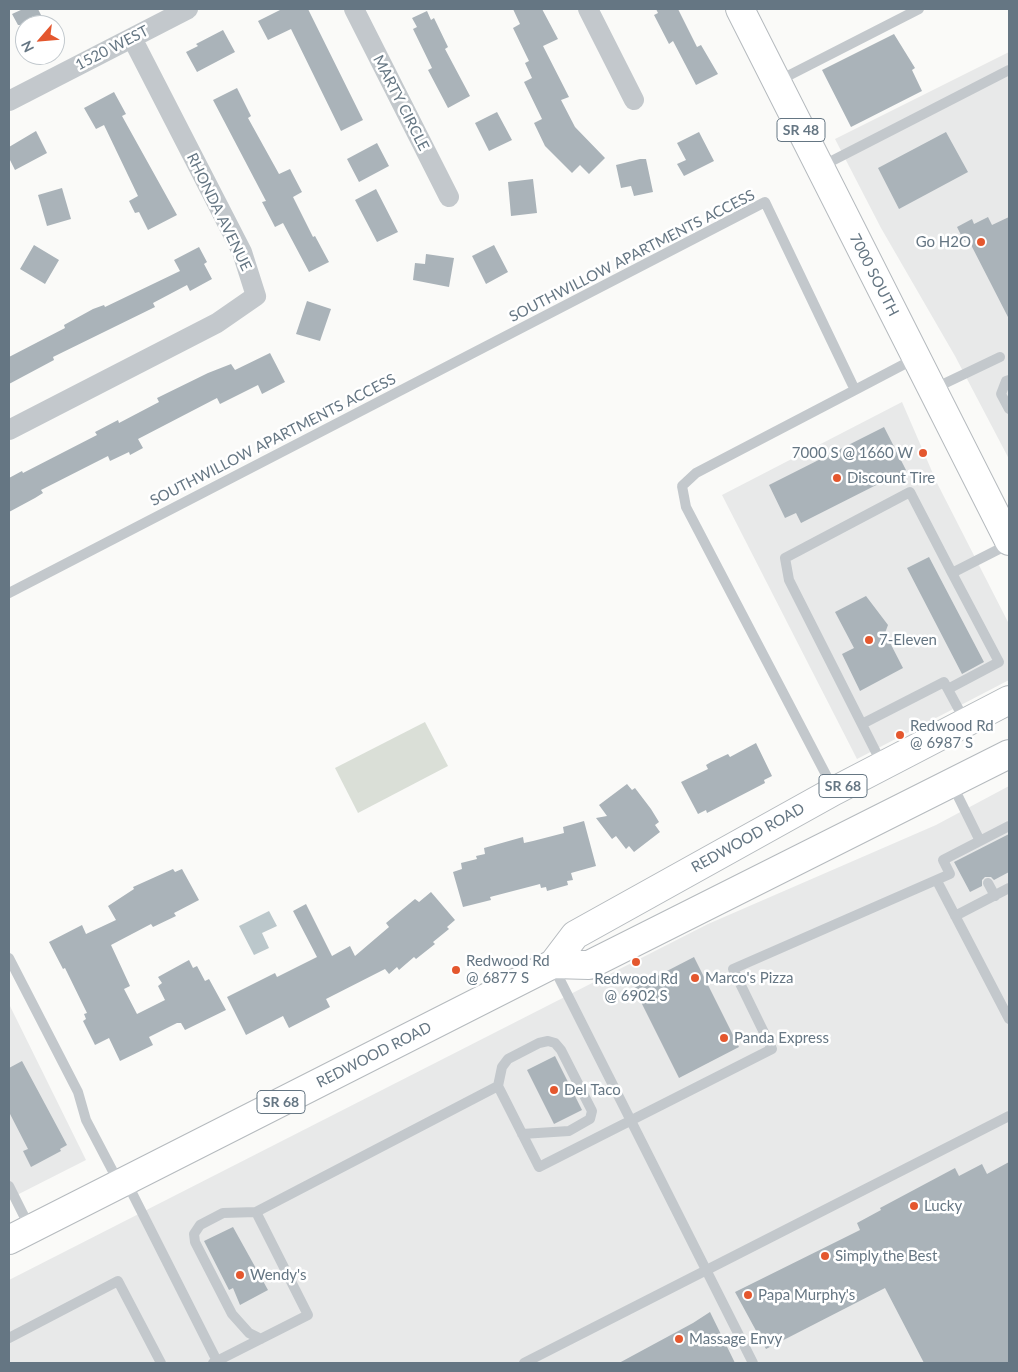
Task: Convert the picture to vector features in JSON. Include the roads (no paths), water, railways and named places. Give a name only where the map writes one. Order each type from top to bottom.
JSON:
[{"type":"main road","name":"7000 SOUTH","points":[[740,9],[932,390],[1008,535]]},
{"type":"main road","name":"REDWOOD ROAD","points":[[20,1235],[553,964],[575,935],[834,790],[1009,700]]},
{"type":"main road","name":"REDWOOD ROAD","points":[[553,964],[589,965],[1009,754]]},
{"type":"street","name":"1520 WEST","points":[[9,101],[188,9]]},
{"type":"street","name":"MARTY CIRCLE","points":[[354,9],[449,198]]},
{"type":"street","points":[[588,9],[634,100]]},
{"type":"street","name":"RHONDA AVENUE","points":[[9,430],[217,323],[256,296],[242,252],[132,38]]},
{"type":"lane","points":[[777,81],[919,9]]},
{"type":"lane","points":[[820,167],[1009,70]]},
{"type":"lane","name":"SOUTHWILLOW APARTMENTS ACCESS","points":[[9,594],[765,202],[855,390]]},
{"type":"lane","points":[[932,390],[1000,357]]},
{"type":"lane","points":[[834,790],[686,507],[682,486],[696,473],[916,358]]},
{"type":"lane","points":[[1009,380],[1006,381],[1002,394],[1009,409]]},
{"type":"lane","points":[[883,765],[789,580],[784,558],[910,492],[999,662],[948,689]]},
{"type":"lane","points":[[952,573],[1008,535]]},
{"type":"lane","points":[[862,724],[944,682],[966,722]]},
{"type":"lane","points":[[952,783],[980,841]]},
{"type":"lane","points":[[522,1134],[569,1131],[590,1119],[592,1111],[561,1050],[555,1043],[548,1041],[532,1046],[504,1062],[498,1086],[522,1134],[539,1168],[631,1119],[772,1049],[734,969],[937,881],[950,874],[943,860],[971,850],[980,841],[998,836],[1009,826]]},
{"type":"lane","points":[[937,881],[1009,1019]]},
{"type":"lane","points":[[988,883],[995,896]]},
{"type":"lane","points":[[955,916],[1009,888]]},
{"type":"lane","points":[[9,958],[78,1092],[86,1120],[122,1182],[216,1363],[308,1315],[256,1212]]},
{"type":"lane","points":[[553,964],[753,1363]]},
{"type":"lane","points":[[999,998],[1009,992]]},
{"type":"lane","points":[[261,1339],[249,1333],[232,1314],[193,1238],[195,1230],[200,1224],[223,1213],[256,1212],[498,1086]]},
{"type":"lane","points":[[524,1363],[1009,1116]]},
{"type":"lane","points":[[9,1186],[20,1235]]},
{"type":"lane","points":[[9,1338],[118,1281],[161,1363]]},
{"type":"place","name":"Go H2O","points":[[981,242]]},
{"type":"place","name":"7000 S @ 1660 W","points":[[923,453]]},
{"type":"place","name":"Discount Tire","points":[[837,478]]},
{"type":"place","name":"7-Eleven","points":[[869,640]]},
{"type":"place","name":"Redwood Rd @ 6987 S","points":[[900,735]]},
{"type":"place","name":"Redwood Rd @ 6902 S","points":[[636,962]]},
{"type":"place","name":"Redwood Rd @ 6877 S","points":[[456,970]]},
{"type":"place","name":"Marco's Pizza","points":[[695,978]]},
{"type":"place","name":"Panda Express","points":[[724,1038]]},
{"type":"place","name":"Del Taco","points":[[554,1090]]},
{"type":"place","name":"Lucky","points":[[914,1206]]},
{"type":"place","name":"Simply the Best","points":[[825,1256]]},
{"type":"place","name":"Wendy's","points":[[240,1275]]},
{"type":"place","name":"Papa Murphy's","points":[[748,1295]]},
{"type":"place","name":"Massage Envy","points":[[679,1339]]}]
